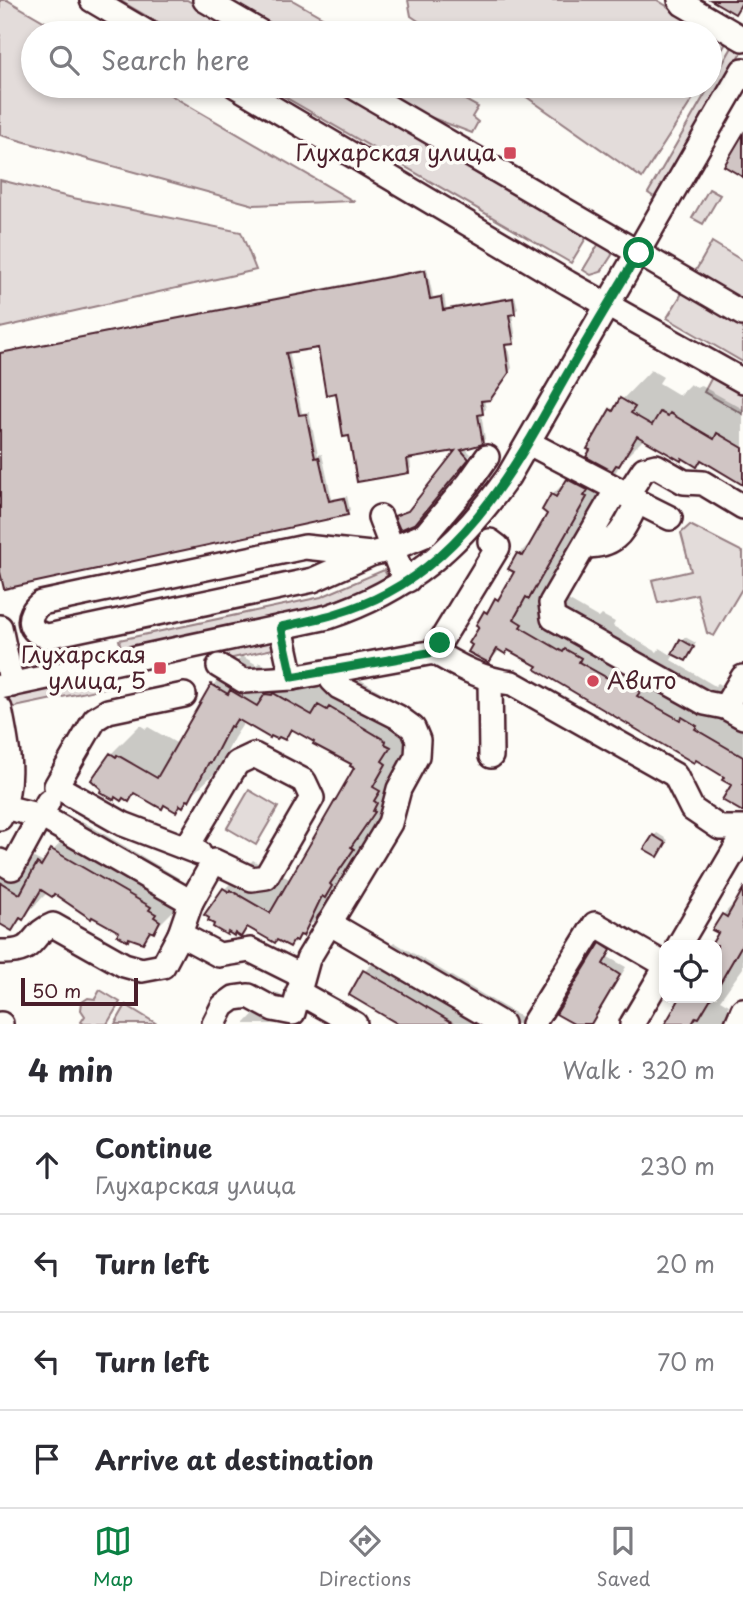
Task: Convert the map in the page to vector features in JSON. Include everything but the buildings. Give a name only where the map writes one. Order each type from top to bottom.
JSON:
[{"type":"street","points":[[92,0],[128,21]]},
{"type":"street","points":[[205,0],[241,21]]},
{"type":"street","points":[[680,0],[712,21]]},
{"type":"street","points":[[722,27],[743,39]]},
{"type":"street","points":[[0,627],[5,676],[328,617],[362,606],[408,580],[472,524],[492,500],[529,443],[743,70]]},
{"type":"street","points":[[256,98],[568,283],[743,381]]},
{"type":"street","points":[[373,98],[743,314]]},
{"type":"street","points":[[529,443],[670,518]]},
{"type":"street","points":[[408,580],[381,552],[305,547],[41,603],[30,617],[32,628],[39,635],[48,636],[313,580],[381,552],[425,535],[487,457]]},
{"type":"street","points":[[743,507],[703,483],[684,482],[656,466],[643,469],[627,495],[615,541],[600,546],[585,546],[551,603],[552,618],[705,703],[734,712],[743,677]]},
{"type":"street","points":[[468,484],[492,500]]},
{"type":"street","points":[[380,517],[381,552]]},
{"type":"street","points":[[434,652],[498,547],[489,541]]},
{"type":"street","points":[[281,627],[292,677]]},
{"type":"street","points":[[219,666],[244,681],[330,672],[434,652],[470,673],[490,680],[512,683],[675,775],[692,809],[720,828],[743,828]]},
{"type":"street","points":[[297,1001],[308,959],[390,823],[399,789],[417,756],[418,740],[413,728],[398,717],[339,687],[332,680],[330,672]]},
{"type":"street","points":[[490,680],[491,756]]},
{"type":"street","points":[[0,861],[12,867],[95,719],[108,711],[184,695]]},
{"type":"street","points":[[0,709],[9,757],[10,780],[1,811],[41,816],[191,902]]},
{"type":"street","points":[[56,786],[123,824],[187,847],[253,879],[266,877],[312,798],[304,781],[254,755],[237,763],[187,847]]},
{"type":"street","points":[[682,940],[743,836]]},
{"type":"street","points":[[0,952],[17,952],[33,943],[42,930],[53,925],[124,965],[142,970],[163,966],[180,934],[191,902],[214,861]]},
{"type":"street","points":[[329,923],[502,1024]]},
{"type":"street","points":[[533,1024],[595,924],[659,961]]},
{"type":"street","points":[[180,934],[219,955],[250,950],[297,1001],[355,1024]]},
{"type":"street","points":[[632,1024],[659,978]]},
{"type":"street","points":[[214,1024],[223,1006],[234,998],[249,996],[273,1009],[297,1001]]},
{"type":"street","points":[[737,1024],[743,1010]]},
{"type":"shaded area","points":[[0,0],[7,0],[43,21],[21,21],[21,98],[176,98],[353,201],[254,205],[0,135]]},
{"type":"shaded area","points":[[119,0],[187,0],[223,21],[155,21]]},
{"type":"shaded area","points":[[228,0],[292,0],[329,21],[264,21]]},
{"type":"shaded area","points":[[408,0],[657,0],[691,21],[418,21],[411,16]]},
{"type":"shaded area","points":[[734,44],[742,52],[722,87],[722,65]]},
{"type":"shaded area","points":[[287,98],[356,98],[589,233],[571,263]]},
{"type":"shaded area","points":[[396,98],[462,98],[478,107],[472,117],[478,122],[472,133],[425,115]]},
{"type":"shaded area","points":[[528,98],[693,98],[642,178]]},
{"type":"shaded area","points":[[703,98],[715,98],[657,199],[648,193]]},
{"type":"shaded area","points":[[0,180],[73,198],[241,232],[256,270],[0,328]]},
{"type":"shaded area","points":[[709,189],[720,195],[703,224],[692,218]]},
{"type":"shaded area","points":[[601,240],[611,250],[612,255],[601,272],[591,275],[583,270]]},
{"type":"shaded area","points":[[712,242],[743,261],[743,300],[695,272]]},
{"type":"shaded area","points":[[684,290],[743,324],[743,362],[667,318]]},
{"type":"shaded area","points":[[712,377],[743,392],[743,414],[704,392]]},
{"type":"shaded area","points":[[690,525],[743,552],[743,587],[714,636],[707,633],[697,594],[658,603],[652,580],[691,571],[681,533]]},
{"type":"shaded area","points":[[384,570],[390,581],[323,605],[122,651],[119,640],[321,597]]},
{"type":"shaded area","points":[[271,640],[273,649],[215,662],[213,653]]},
{"type":"shaded area","points":[[111,675],[110,687],[10,708],[8,696]]},
{"type":"shaded area","points":[[249,790],[278,807],[256,845],[227,828]]},
{"type":"shaded area","points":[[100,990],[120,1002],[107,1024],[84,1024],[81,1022],[85,1016],[81,1010],[82,1002],[88,998],[95,999]]},
{"type":"shaded area","points":[[126,1005],[157,1024],[115,1024]]},
{"type":"place","name":"Глухарская улица","points":[[510,153]]},
{"type":"place","name":"Глухарская улица, 5","points":[[160,668]]},
{"type":"place","name":"Авито","points":[[593,681]]},
{"type":"route","points":[[440,643],[434,652],[292,677],[281,627],[328,617],[362,606],[389,593],[436,558],[472,524],[492,500],[529,443],[639,253]]}]
